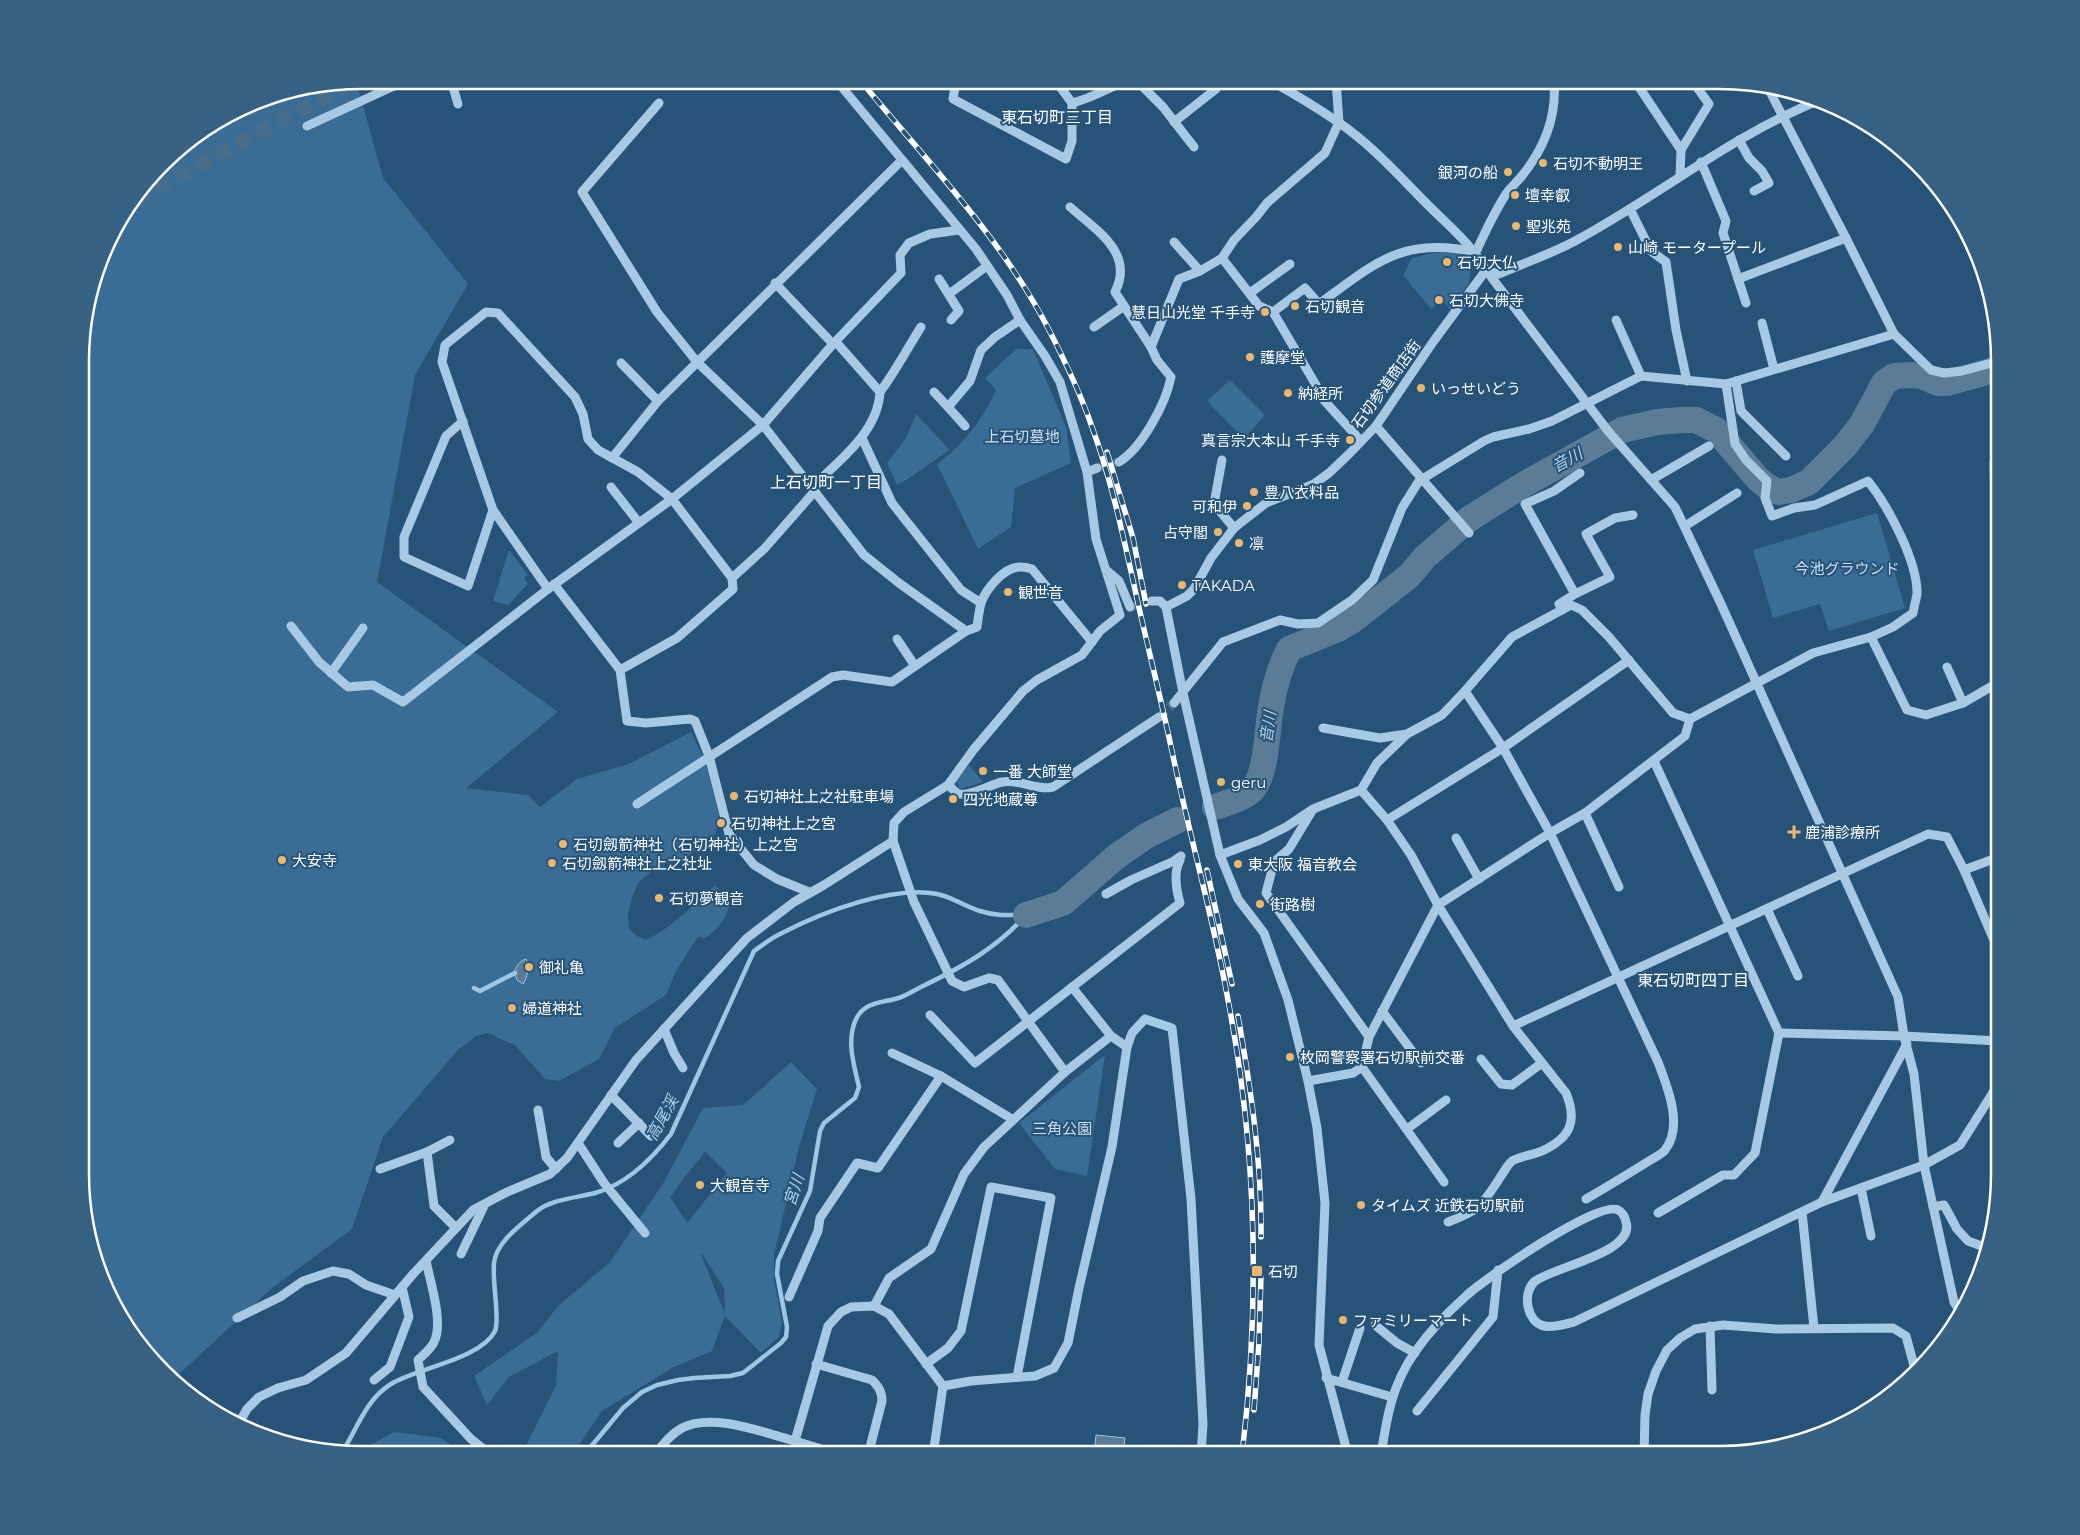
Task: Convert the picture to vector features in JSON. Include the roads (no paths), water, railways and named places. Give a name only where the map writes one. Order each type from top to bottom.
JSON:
[{"type":"street","points":[[307,126],[387,89]]},
{"type":"street","points":[[454,89],[458,104]]},
{"type":"street","points":[[843,89],[976,249],[1007,295],[1020,320],[1060,382],[1086,472],[1096,539],[1120,615],[1100,631],[1082,655],[1036,680],[1022,691],[974,749],[948,785],[904,812],[894,823],[893,841],[914,902],[952,981],[964,987],[989,978],[998,980],[1065,1072]]},
{"type":"street","points":[[955,89],[953,99],[1066,159],[1072,141],[1072,104],[1062,89]]},
{"type":"street","points":[[1072,104],[1093,98],[1108,89]]},
{"type":"street","points":[[1145,89],[1163,108],[1194,147]]},
{"type":"street","points":[[1174,122],[1216,89]]},
{"type":"street","points":[[1285,89],[1339,122],[1392,167],[1476,252],[1486,270],[1608,431],[1675,507],[1844,873],[1898,998],[1905,1040],[1914,1074],[1924,1165],[1957,1307]]},
{"type":"street","points":[[1151,347],[1179,279],[1200,271],[1222,258],[1234,240],[1256,217],[1266,203],[1325,153],[1339,122],[1337,89]]},
{"type":"street","points":[[1476,252],[1498,207],[1533,161],[1542,145],[1553,116],[1554,89]]},
{"type":"street","points":[[1641,89],[1680,150]]},
{"type":"street","points":[[1680,176],[1680,150],[1709,104],[1698,89]]},
{"type":"street","points":[[1771,94],[1894,334],[1931,370],[1944,373],[1962,371],[1991,363]]},
{"type":"street","points":[[659,103],[582,192],[657,312],[697,362],[764,424],[864,556],[966,631]]},
{"type":"street","points":[[1486,270],[1499,274],[1574,241],[1630,209],[1738,140],[1782,115],[1810,104]]},
{"type":"street","points":[[1738,140],[1749,158],[1762,171],[1769,184],[1754,191]]},
{"type":"street","points":[[612,458],[658,400],[902,160]]},
{"type":"street","points":[[1701,162],[1726,221],[1723,234],[1746,303]]},
{"type":"street","points":[[1070,208],[1107,240],[1120,259],[1122,280],[1116,292],[1151,347],[1157,360],[1171,376],[1168,392],[1146,432],[1125,458],[1118,462]]},
{"type":"street","points":[[1630,209],[1651,251],[1666,262],[1676,330],[1687,381]]},
{"type":"street","points":[[291,626],[319,662],[348,687],[373,685],[403,702],[551,586],[672,499],[764,424],[834,343],[901,273],[900,255],[909,243],[930,234],[959,230]]},
{"type":"street","points":[[1738,279],[1846,238]]},
{"type":"street","points":[[1174,242],[1200,271]]},
{"type":"street","points":[[1273,312],[1306,288],[1319,304],[1369,268],[1408,250],[1427,247],[1457,248],[1476,252]]},
{"type":"street","points":[[1222,258],[1259,306],[1273,312],[1316,385],[1320,396],[1361,441]]},
{"type":"street","points":[[1250,293],[1290,264]]},
{"type":"street","points":[[949,294],[987,266]]},
{"type":"street","name":"石切参道商店街","points":[[1166,607],[1187,596],[1194,589],[1211,558],[1234,528],[1266,503],[1303,490],[1314,484],[1329,473],[1376,426],[1486,270]]},
{"type":"street","points":[[939,279],[959,311],[951,320]]},
{"type":"street","points":[[775,283],[880,392]]},
{"type":"street","points":[[1094,327],[1124,306]]},
{"type":"street","points":[[620,670],[677,638],[733,589],[732,578],[672,499],[638,472],[598,450],[588,439],[583,414],[576,397],[498,313],[486,312],[445,345],[442,362],[493,510],[551,586],[620,670],[627,721],[646,723],[690,719],[695,721],[708,756],[729,834],[754,865],[777,879],[809,892]]},
{"type":"street","points":[[948,406],[970,381],[981,350],[995,337],[1020,320]]},
{"type":"street","points":[[1616,320],[1641,376]]},
{"type":"street","points":[[1762,323],[1774,370]]},
{"type":"street","points":[[732,578],[764,549],[814,489],[862,438],[879,406],[880,392],[894,374],[903,355],[921,327]]},
{"type":"street","points":[[1174,703],[1223,642],[1280,620],[1298,624],[1318,623],[1352,600],[1373,580],[1402,508],[1422,478],[1493,437],[1529,429],[1552,421],[1641,376],[1726,384],[1894,334]]},
{"type":"street","points":[[621,362],[658,400]]},
{"type":"street","points":[[1736,381],[1741,411],[1786,456]]},
{"type":"street","points":[[1308,1081],[1353,1073],[1362,1066],[1369,1037],[1438,906],[1550,833],[1585,813],[1654,762],[1685,736],[1690,719],[1813,653],[1871,637],[1893,627],[1913,613],[1917,593],[1908,549],[1880,496],[1868,481],[1815,505],[1794,508],[1772,516],[1765,498],[1767,481],[1746,460],[1735,444],[1726,384]]},
{"type":"street","points":[[934,392],[965,426]]},
{"type":"street","points":[[463,421],[446,436],[404,537],[404,557],[468,586],[493,510]]},
{"type":"street","points":[[1376,426],[1469,533]]},
{"type":"street","points":[[862,438],[892,503],[961,590],[981,603]]},
{"type":"street","points":[[1651,480],[1709,446]]},
{"type":"street","points":[[1222,460],[1214,504],[1234,528]]},
{"type":"street","points":[[1086,472],[1097,468]]},
{"type":"street","points":[[1575,594],[1525,504],[1554,491],[1580,473]]},
{"type":"street","points":[[612,487],[639,523]]},
{"type":"street","points":[[1685,526],[1737,493]]},
{"type":"street","points":[[1562,610],[1559,604],[1610,577],[1586,534],[1615,518],[1633,515]]},
{"type":"street","points":[[637,804],[832,677],[843,675],[892,682],[966,631],[977,627],[981,603],[993,583],[1010,569],[1020,566],[1032,569],[1092,642]]},
{"type":"street","points":[[1104,568],[1119,582],[1130,606]]},
{"type":"street","points":[[1152,601],[1160,600],[1166,607],[1183,693],[1220,855],[1238,899],[1264,933],[1288,1000],[1308,1081],[1317,1128],[1325,1203],[1319,1345],[1326,1378],[1345,1446]]},
{"type":"street","points":[[1220,855],[1278,831],[1313,809],[1361,790],[1377,763],[1408,734],[1442,715],[1465,692],[1512,637],[1571,605],[1582,610],[1673,712],[1690,719]]},
{"type":"street","points":[[331,673],[364,628]]},
{"type":"street","points":[[1871,637],[1907,710],[1926,715],[1963,702],[1991,686]]},
{"type":"street","points":[[897,639],[915,666]]},
{"type":"street","points":[[1387,820],[1503,748],[1628,660]]},
{"type":"street","points":[[1947,667],[1963,702]]},
{"type":"street","points":[[1465,692],[1503,748],[1550,833],[1658,1062],[1669,1090],[1674,1117],[1671,1136],[1664,1151],[1623,1178],[1586,1199]]},
{"type":"street","points":[[948,785],[957,794],[965,795],[1003,782],[1022,782],[1040,788],[1053,787],[1159,717]]},
{"type":"street","points":[[1323,728],[1380,738],[1408,734]]},
{"type":"street","points":[[1654,762],[1778,1033],[1755,1154],[1734,1175],[1723,1175],[1658,1213]]},
{"type":"street","points":[[1361,790],[1387,820],[1411,855],[1438,906],[1514,1026],[1566,1093],[1571,1104],[1573,1121],[1567,1132],[1558,1142],[1511,1161],[1483,1203],[1471,1214],[1448,1222]]},
{"type":"street","points":[[1313,809],[1289,849],[1274,862],[1266,893],[1369,1037]]},
{"type":"street","points":[[1585,813],[1619,887]]},
{"type":"street","points":[[1514,1026],[1928,834],[1947,837],[1964,870],[1991,933]]},
{"type":"street","points":[[1456,838],[1479,879]]},
{"type":"street","points":[[242,1419],[247,1409],[258,1397],[278,1388],[306,1380],[346,1353],[402,1287],[473,1210],[484,1206],[505,1193],[550,1174],[556,1169],[567,1158],[636,1060],[747,938],[809,892],[824,885],[893,841]]},
{"type":"street","points":[[930,1015],[976,1063],[1180,903],[1176,881],[1181,858],[1106,894]]},
{"type":"street","points":[[1964,870],[1991,860]]},
{"type":"street","points":[[1767,909],[1798,976]]},
{"type":"street","points":[[1072,987],[1111,1036],[1127,1047]]},
{"type":"street","points":[[1382,1011],[1421,1063]]},
{"type":"street","points":[[943,1386],[972,1381],[1035,1376],[1054,1368],[1068,1343],[1112,1147],[1127,1047],[1132,1033],[1146,1019],[1172,1028],[1191,1199],[1203,1424],[1202,1446]]},
{"type":"street","points":[[664,1029],[674,1053],[683,1068]]},
{"type":"street","points":[[1778,1033],[1905,1040],[1991,1041]]},
{"type":"street","points":[[874,1306],[889,1278],[931,1249],[964,1174],[984,1147],[1012,1119],[1065,1072],[1111,1036]]},
{"type":"street","points":[[1822,1202],[1905,1040]]},
{"type":"street","points":[[892,1054],[941,1076],[1012,1119]]},
{"type":"street","points":[[1481,1059],[1501,1084],[1512,1085],[1542,1063]]},
{"type":"street","points":[[1362,1066],[1444,1182]]},
{"type":"street","points":[[789,1297],[818,1232],[820,1218],[856,1163],[878,1168],[941,1076]]},
{"type":"street","points":[[611,1095],[651,1136]]},
{"type":"street","points":[[1383,1446],[1392,1397],[1415,1353],[1466,1296],[1498,1270],[1594,1213],[1609,1208],[1617,1209],[1625,1216],[1626,1234],[1616,1244],[1592,1257],[1550,1273],[1534,1283],[1527,1296],[1528,1308],[1534,1320],[1544,1326],[1557,1326],[1574,1322],[1822,1202],[1924,1165],[1960,1145],[1991,1096]]},
{"type":"street","points":[[1407,1129],[1446,1100]]},
{"type":"street","points":[[538,1110],[546,1157],[556,1169]]},
{"type":"street","points":[[618,1143],[639,1123]]},
{"type":"street","points":[[380,1169],[427,1152],[450,1140]]},
{"type":"street","points":[[578,1143],[604,1183],[645,1233]]},
{"type":"street","points":[[427,1152],[434,1206],[456,1228]]},
{"type":"street","points":[[926,1364],[948,1348],[961,1331],[991,1187],[1051,1198],[1018,1378]]},
{"type":"street","points":[[1861,1188],[1871,1236]]},
{"type":"street","points":[[1933,1207],[1944,1205],[1957,1229],[1968,1241],[1982,1246]]},
{"type":"street","points":[[461,1254],[484,1206]]},
{"type":"street","points":[[1802,1212],[1814,1328]]},
{"type":"street","points":[[426,1261],[436,1310],[437,1329],[434,1343],[418,1360],[423,1387],[480,1446]]},
{"type":"street","points":[[1417,1411],[1493,1317],[1498,1270]]},
{"type":"street","points":[[237,1318],[280,1298],[303,1281],[333,1271],[349,1274],[366,1285],[395,1295]]},
{"type":"street","points":[[374,1380],[390,1367],[409,1317],[402,1287]]},
{"type":"street","points":[[795,1441],[828,1326],[842,1312],[851,1307],[874,1306],[889,1314],[943,1386],[934,1446]]},
{"type":"street","points":[[1375,1325],[1397,1344],[1415,1353]]},
{"type":"street","points":[[1710,1326],[1712,1390]]},
{"type":"street","points":[[1644,1446],[1647,1401],[1656,1371],[1667,1350],[1680,1338],[1695,1329],[1710,1326],[1776,1329],[1893,1328],[1906,1336],[1914,1365]]},
{"type":"street","points":[[1342,1382],[1360,1328]]},
{"type":"street","points":[[816,1364],[872,1380],[879,1386],[882,1392],[882,1401],[870,1446]]},
{"type":"street","points":[[1326,1378],[1392,1397]]},
{"type":"street","points":[[662,1446],[682,1428],[695,1423],[714,1422],[811,1446]]},
{"type":"waterway","name":"音川","points":[[1215,807],[1245,795],[1258,782],[1264,762],[1274,692],[1280,670],[1289,649],[1338,629],[1353,620],[1409,576],[1425,557],[1469,519],[1523,485],[1622,430],[1657,422],[1696,420],[1716,430],[1758,479],[1768,487],[1779,492],[1791,490],[1809,482],[1845,446],[1862,424],[1884,383],[1894,376],[1922,376],[1938,383],[1947,383],[1991,371]]},
{"type":"waterway","name":"音川","points":[[1026,915],[1063,903],[1117,856],[1146,836],[1178,820]]},
{"type":"waterway","name":"高尾渓","points":[[346,1446],[374,1398],[391,1384],[402,1378],[463,1356],[488,1341],[495,1331],[496,1325],[494,1278],[496,1255],[499,1248],[517,1228],[543,1207],[557,1201],[595,1193],[618,1184],[638,1170],[664,1143],[671,1134],[754,951],[777,936],[816,917],[859,902],[902,893],[923,892],[941,895],[986,913],[1026,915]]},
{"type":"waterway","name":"宮川","points":[[591,1446],[623,1408],[642,1392],[657,1385],[678,1380],[730,1376],[743,1373],[786,1337],[787,1327],[777,1274],[778,1261],[810,1191],[820,1131],[824,1123],[855,1098],[859,1087],[851,1044],[856,1019],[868,1006],[902,997],[965,964],[991,947],[1026,915]]},
{"type":"waterway","points":[[474,988],[480,991],[515,973]]},
{"type":"tunnel","points":[[145,195],[338,89]]},
{"type":"tunnel","points":[[1097,468],[1119,462]]},
{"type":"tunnel","points":[[1130,607],[1152,601]]},
{"type":"tunnel","points":[[1159,717],[1174,703]]},
{"type":"railway","points":[[868,89],[960,198],[1007,260],[1028,293],[1066,363],[1092,427],[1107,472],[1215,939],[1238,1056],[1245,1113],[1253,1227],[1251,1341],[1243,1446]]},
{"type":"railway","points":[[1107,452],[1133,538],[1146,604]]},
{"type":"railway","points":[[1207,870],[1232,984]]},
{"type":"railway","points":[[1238,1016],[1258,1154],[1261,1237]]},
{"type":"railway","points":[[1254,1410],[1261,1277]]},
{"type":"place","name":"石切不動明王","points":[[1543,163]]},
{"type":"place","name":"銀河の船","points":[[1508,172]]},
{"type":"place","name":"壇幸叡","points":[[1515,195]]},
{"type":"place","name":"聖兆苑","points":[[1516,226]]},
{"type":"place","name":"山崎 モータープール","points":[[1618,247]]},
{"type":"place","name":"石切大仏","points":[[1447,262]]},
{"type":"place","name":"石切大佛寺","points":[[1439,300]]},
{"type":"place","name":"石切観音","points":[[1295,306]]},
{"type":"place","name":"慧日山光堂 千手寺","points":[[1265,312]]},
{"type":"place","name":"護摩堂","points":[[1250,357]]},
{"type":"place","name":"いっせいどう","points":[[1421,388]]},
{"type":"place","name":"納経所","points":[[1288,393]]},
{"type":"place","name":"真言宗大本山 千手寺","points":[[1350,440]]},
{"type":"place","name":"豊八衣料品","points":[[1254,492]]},
{"type":"place","name":"可和伊","points":[[1247,506]]},
{"type":"place","name":"占守閣","points":[[1218,532]]},
{"type":"place","name":"凛","points":[[1239,543]]},
{"type":"place","name":"TAKADA","points":[[1182,585]]},
{"type":"place","name":"観世音","points":[[1008,592]]},
{"type":"place","name":"一番 大師堂","points":[[983,771]]},
{"type":"place","name":"geru","points":[[1221,782]]},
{"type":"place","name":"石切神社上之社駐車場","points":[[734,796]]},
{"type":"place","name":"四光地蔵尊","points":[[953,799]]},
{"type":"place","name":"石切神社上之宮","points":[[721,823]]},
{"type":"place","name":"鹿浦診療所","points":[[1794,832]]},
{"type":"place","name":"石切劔箭神社（石切神社）上之宮","points":[[563,844]]},
{"type":"place","name":"大安寺","points":[[282,860]]},
{"type":"place","name":"石切劔箭神社上之社址","points":[[552,863]]},
{"type":"place","name":"東大阪 福音教会","points":[[1238,864]]},
{"type":"place","name":"石切夢観音","points":[[659,898]]},
{"type":"place","name":"街路樹","points":[[1260,904]]},
{"type":"place","name":"御礼亀","points":[[529,967]]},
{"type":"place","name":"婦道神社","points":[[512,1008]]},
{"type":"place","name":"枚岡警察署石切駅前交番","points":[[1290,1057]]},
{"type":"place","name":"大観音寺","points":[[700,1185]]},
{"type":"place","name":"タイムズ 近鉄石切駅前","points":[[1361,1205]]},
{"type":"place","name":"石切","points":[[1257,1271]]},
{"type":"place","name":"ファミリーマート","points":[[1343,1320]]},
{"type":"district","name":"東石切町三丁目","points":[[1057,117]]},
{"type":"district","name":"上石切町一丁目","points":[[826,482]]},
{"type":"district","name":"東石切町四丁目","points":[[1693,980]]},
{"type":"park label","name":"上石切墓地","points":[[1022,436]]},
{"type":"park label","name":"今池グラウンド","points":[[1847,568]]},
{"type":"park label","name":"三角公園","points":[[1062,1128]]}]
